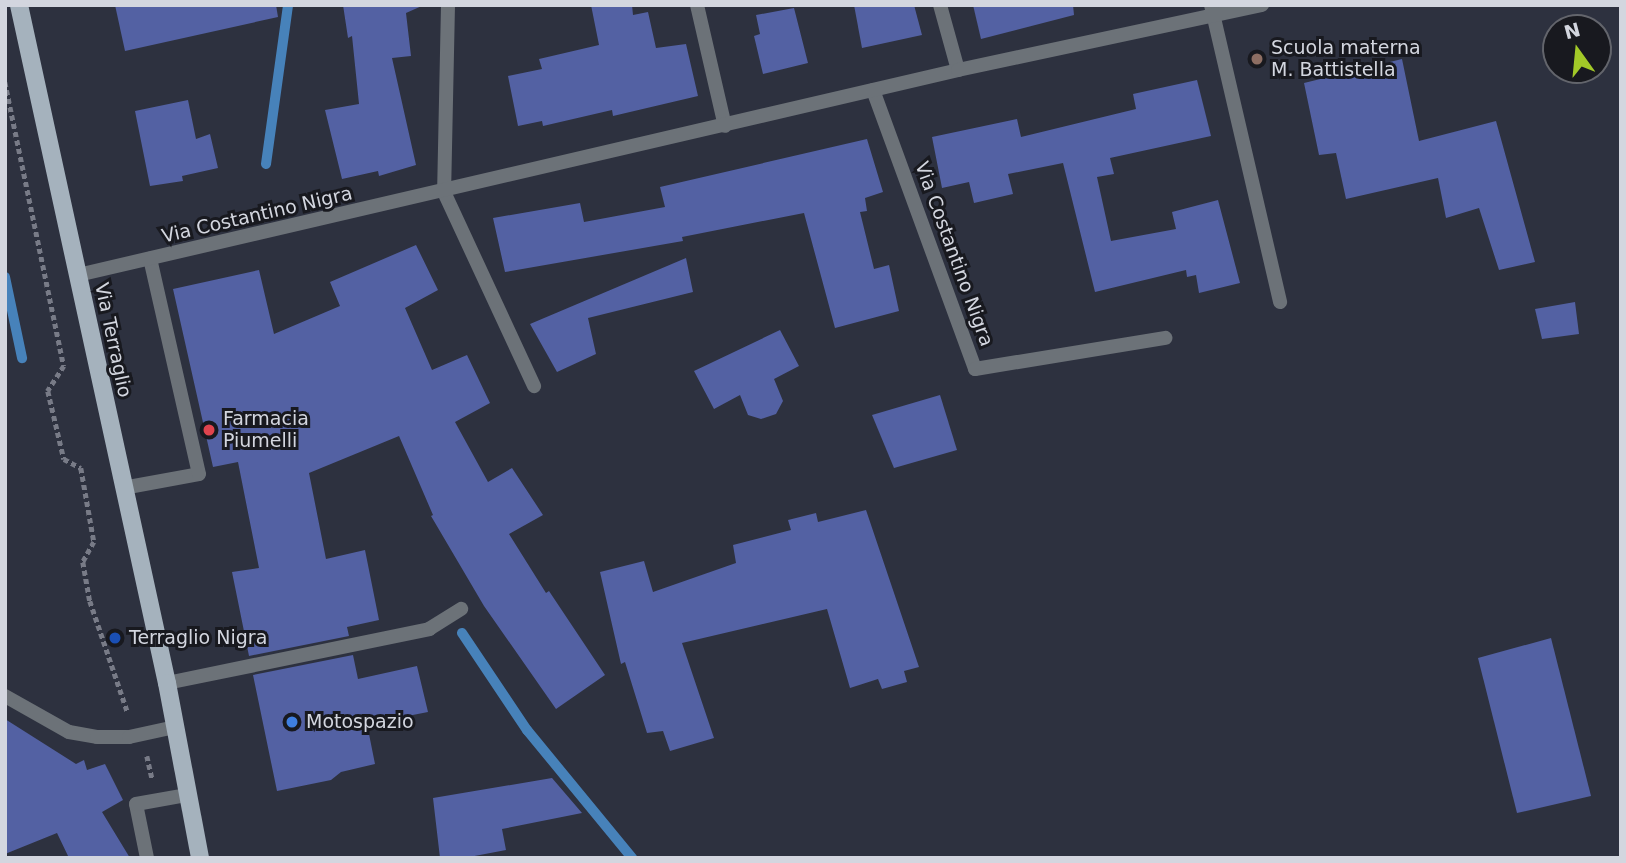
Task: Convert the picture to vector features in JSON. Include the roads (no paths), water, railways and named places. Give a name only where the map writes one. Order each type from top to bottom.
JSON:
[{"type":"main road","name":"Via Terraglio","points":[[19,5],[167,683],[200,858]]},
{"type":"street","points":[[448,5],[443,192],[534,386]]},
{"type":"street","points":[[698,5],[725,126]]},
{"type":"street","points":[[940,5],[958,70]]},
{"type":"street","name":"Via Costantino Nigra","points":[[78,275],[1212,11],[1262,5]]},
{"type":"street","points":[[1212,11],[1280,302]]},
{"type":"street","name":"Via Costantino Nigra","points":[[873,90],[975,369],[1165,338]]},
{"type":"street","points":[[123,488],[199,474],[150,258]]},
{"type":"street","points":[[167,683],[429,629],[461,609]]},
{"type":"street","points":[[5,696],[69,732],[97,737],[129,737],[175,727]]},
{"type":"street","points":[[147,858],[136,804],[187,795]]},
{"type":"waterway","points":[[266,164],[288,5]]},
{"type":"waterway","points":[[5,277],[22,358]]},
{"type":"waterway","points":[[462,633],[527,730],[632,858]]},
{"type":"place","name":"Scuola materna M. Battistella","points":[[1257,59]]},
{"type":"place","name":"Farmacia Piumelli","points":[[209,430]]},
{"type":"place","name":"Terraglio Nigra","points":[[115,638]]},
{"type":"place","name":"Motospazio","points":[[292,722]]}]
